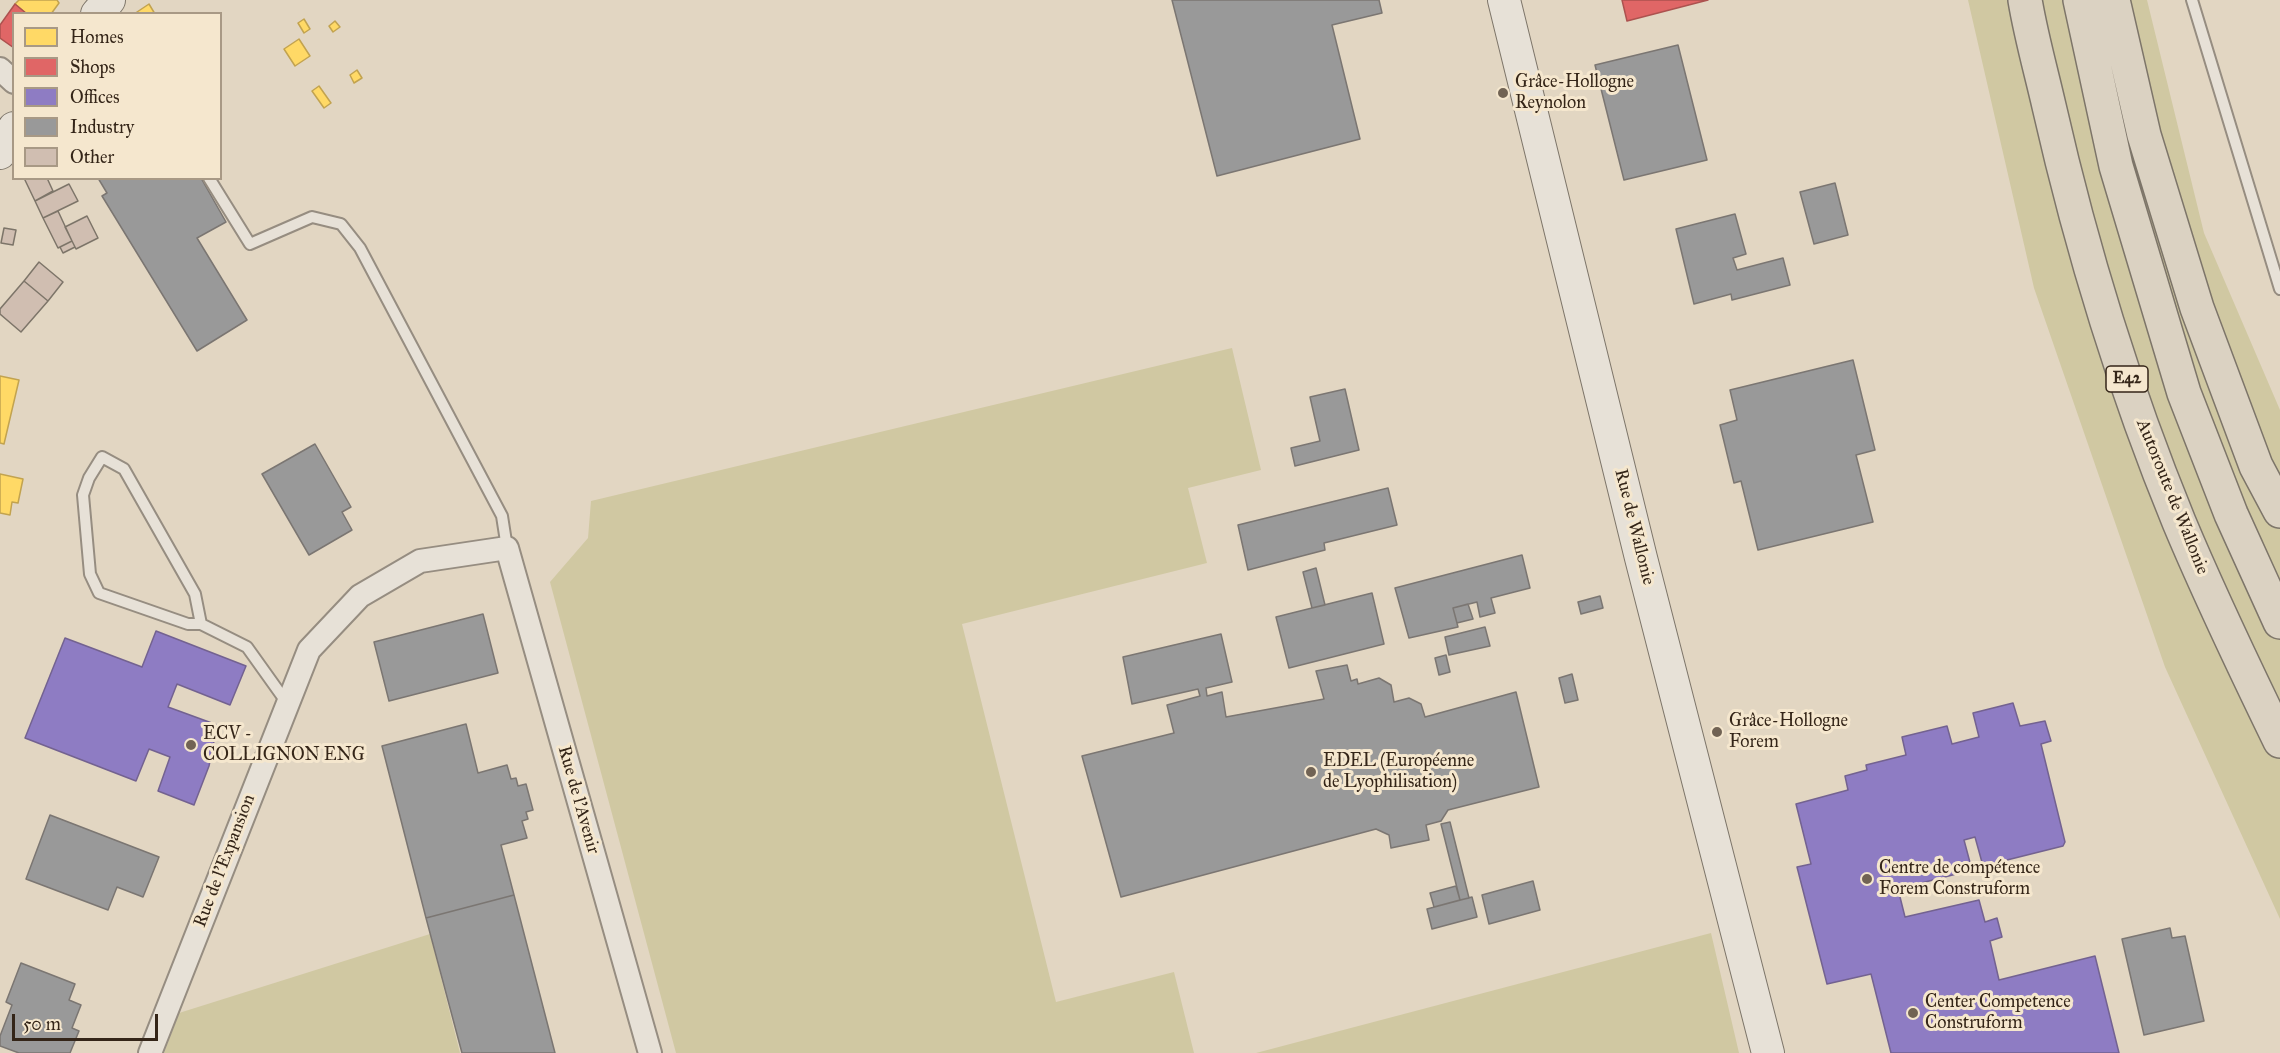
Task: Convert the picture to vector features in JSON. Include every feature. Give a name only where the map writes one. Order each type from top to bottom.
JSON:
[{"type":"highway","name":"Autoroute de Wallonie","points":[[2025,0],[2066,180],[2099,294],[2137,411],[2179,522],[2229,637],[2280,741]]},
{"type":"highway","name":"E42","points":[[2080,0],[2116,166],[2184,393],[2231,514],[2280,622]]},
{"type":"highway","points":[[2113,0],[2144,135],[2197,308],[2256,466],[2280,511]]},
{"type":"street","points":[[99,12],[109,0]]},
{"type":"street","name":"Rue de Wallonie","points":[[1504,0],[1641,558],[1768,1053]]},
{"type":"street","points":[[0,69],[12,80]]},
{"type":"street","points":[[0,153],[12,132]]},
{"type":"street","name":"Rue de l'Expansion","points":[[150,1053],[309,650],[360,596],[420,561],[507,548]]},
{"type":"street","name":"Rue de l'Avenir","points":[[507,548],[650,1053]]},
{"type":"lane","points":[[2192,0],[2280,289]]},
{"type":"lane","points":[[210,180],[250,244],[312,217],[341,224],[360,248],[502,516],[507,548]]},
{"type":"lane","points":[[201,624],[195,594],[124,469],[102,457],[89,478],[83,495],[90,574],[99,593],[188,624],[201,624],[247,647],[287,704]]},
{"type":"shaded area","points":[[1968,0],[2147,0],[2204,233],[2280,410],[2280,919],[2165,667],[2034,288]]},
{"type":"shaded area","points":[[1232,348],[1261,470],[1188,488],[1207,563],[962,624],[1056,1002],[1174,972],[1194,1053],[676,1053],[550,582],[588,538],[591,501]]},
{"type":"shaded area","points":[[1711,933],[1739,1053],[1256,1053]]},
{"type":"shaded area","points":[[430,934],[460,1053],[164,1053],[179,1013]]},
{"type":"building: Homes","points":[[19,0],[57,0],[59,3],[52,12],[25,12],[15,4]]},
{"type":"building: Homes","points":[[149,4],[154,12],[137,12]]},
{"type":"building: Homes","points":[[304,19],[310,29],[304,33],[298,23]]},
{"type":"building: Homes","points":[[335,21],[340,27],[333,32],[329,26]]},
{"type":"building: Homes","points":[[299,39],[310,56],[295,66],[284,49]]},
{"type":"building: Homes","points":[[357,70],[362,78],[354,83],[350,75]]},
{"type":"building: Homes","points":[[319,86],[331,103],[324,108],[312,91]]},
{"type":"building: Homes","points":[[0,376],[19,380],[4,444],[0,443]]},
{"type":"building: Homes","points":[[0,474],[23,479],[18,503],[12,502],[10,515],[0,513]]},
{"type":"building: Shops","points":[[1622,0],[1708,0],[1627,21]]},
{"type":"building: Shops","points":[[15,4],[25,12],[12,12],[12,47],[0,38],[0,25]]},
{"type":"building: Offices","points":[[156,631],[246,666],[230,705],[177,684],[168,707],[220,726],[214,741],[209,766],[194,805],[158,791],[170,757],[149,749],[136,781],[25,738],[65,638],[142,667]]},
{"type":"building: Offices","name":"Centre de compétence Forem Construform","points":[[2013,703],[2020,726],[2045,721],[2051,741],[2041,744],[2065,842],[2063,846],[1983,866],[1975,837],[1964,840],[1972,870],[1898,889],[1905,917],[1979,900],[1985,922],[1997,918],[2002,937],[1990,941],[1999,980],[2095,956],[2119,1053],[1891,1053],[1871,974],[1827,984],[1797,867],[1811,864],[1796,804],[1848,790],[1845,776],[1867,770],[1866,765],[1906,755],[1902,737],[1947,726],[1952,744],[1979,737],[1973,713]]},
{"type":"building: Industry","points":[[1172,0],[1379,0],[1382,13],[1332,25],[1360,139],[1217,176]]},
{"type":"building: Industry","points":[[1678,45],[1707,160],[1624,180],[1595,65]]},
{"type":"building: Industry","points":[[99,180],[202,180],[226,222],[197,238],[247,320],[197,351],[102,196],[107,193]]},
{"type":"building: Industry","points":[[1835,183],[1848,235],[1814,244],[1800,192]]},
{"type":"building: Industry","points":[[1735,214],[1746,254],[1733,258],[1737,270],[1783,258],[1790,285],[1732,300],[1731,294],[1694,304],[1676,229]]},
{"type":"building: Industry","points":[[1853,360],[1875,450],[1856,455],[1873,522],[1758,550],[1741,481],[1734,483],[1720,425],[1737,420],[1730,390]]},
{"type":"building: Industry","points":[[1345,389],[1359,450],[1295,466],[1291,448],[1320,441],[1310,397]]},
{"type":"building: Industry","points":[[315,444],[351,507],[342,512],[352,530],[309,555],[262,474]]},
{"type":"building: Industry","points":[[1388,488],[1397,525],[1324,543],[1325,550],[1248,570],[1238,525]]},
{"type":"building: Industry","points":[[1522,555],[1530,588],[1491,598],[1495,613],[1480,617],[1477,602],[1453,608],[1458,627],[1409,638],[1395,588]]},
{"type":"building: Industry","points":[[1316,568],[1325,605],[1312,608],[1303,572]]},
{"type":"building: Industry","points":[[1372,593],[1384,644],[1289,668],[1276,617]]},
{"type":"building: Industry","points":[[1600,596],[1603,608],[1581,614],[1578,602]]},
{"type":"building: Industry","points":[[1468,604],[1473,619],[1457,623],[1453,608]]},
{"type":"building: Industry","points":[[483,614],[498,673],[389,701],[374,642]]},
{"type":"building: Industry","points":[[1485,627],[1490,646],[1449,655],[1445,637]]},
{"type":"building: Industry","name":"EDEL (Européenne de Lyophilisation)","points":[[1221,634],[1232,682],[1206,688],[1207,696],[1222,692],[1226,717],[1324,699],[1316,671],[1347,665],[1351,681],[1357,679],[1358,684],[1379,678],[1391,685],[1394,702],[1409,698],[1421,704],[1425,717],[1516,692],[1539,787],[1448,810],[1441,821],[1426,825],[1429,840],[1391,848],[1389,835],[1376,829],[1121,897],[1082,756],[1174,733],[1167,705],[1200,696],[1198,689],[1132,704],[1123,657]]},
{"type":"building: Industry","points":[[1446,655],[1450,672],[1439,675],[1435,658]]},
{"type":"building: Industry","points":[[1572,674],[1578,700],[1565,703],[1559,678]]},
{"type":"building: Industry","points":[[466,724],[478,773],[507,765],[511,779],[516,778],[518,786],[526,784],[533,810],[526,812],[528,819],[522,821],[527,838],[501,845],[514,895],[426,918],[382,746]]},
{"type":"building: Industry","points":[[50,815],[159,857],[143,897],[117,887],[108,910],[26,879]]},
{"type":"building: Industry","points":[[1450,822],[1469,898],[1460,900],[1441,824]]},
{"type":"building: Industry","points":[[1533,881],[1540,910],[1489,924],[1482,895]]},
{"type":"building: Industry","points":[[1456,886],[1460,900],[1434,907],[1430,893]]},
{"type":"building: Industry","points":[[514,895],[555,1053],[462,1053],[426,918]]},
{"type":"building: Industry","points":[[1472,897],[1477,917],[1432,929],[1427,909]]},
{"type":"building: Industry","points":[[2170,928],[2172,938],[2185,936],[2204,1021],[2144,1035],[2122,939]]},
{"type":"building: Industry","points":[[21,963],[75,984],[69,1000],[81,1005],[72,1028],[79,1031],[70,1053],[19,1053],[0,1046],[0,1036],[12,1005],[6,1002]]},
{"type":"building: Other","points":[[25,180],[48,180],[53,191],[35,201]]},
{"type":"building: Other","points":[[69,184],[78,201],[43,218],[35,201]]},
{"type":"building: Other","points":[[58,211],[72,241],[58,248],[43,218]]},
{"type":"building: Other","points":[[87,216],[98,238],[76,249],[65,227]]},
{"type":"building: Other","points":[[4,228],[16,230],[13,245],[1,243]]},
{"type":"building: Other","points":[[72,241],[75,247],[63,253],[60,247]]},
{"type":"building: Other","points":[[39,262],[63,282],[48,301],[24,281]]},
{"type":"building: Other","points":[[24,281],[48,301],[21,332],[0,314],[0,309]]},
{"type":"place","name":"Grâce-Hollogne Reynolon","points":[[1503,93]]},
{"type":"place","name":"Grâce-Hollogne Forem","points":[[1717,732]]},
{"type":"place","name":"ECV - COLLIGNON ENG","points":[[191,745]]},
{"type":"place","name":"EDEL (Européenne de Lyophilisation)","points":[[1311,772]]},
{"type":"place","name":"Centre de compétence Forem Construform","points":[[1867,879]]},
{"type":"place","name":"Center Competence Construform","points":[[1913,1013]]}]
